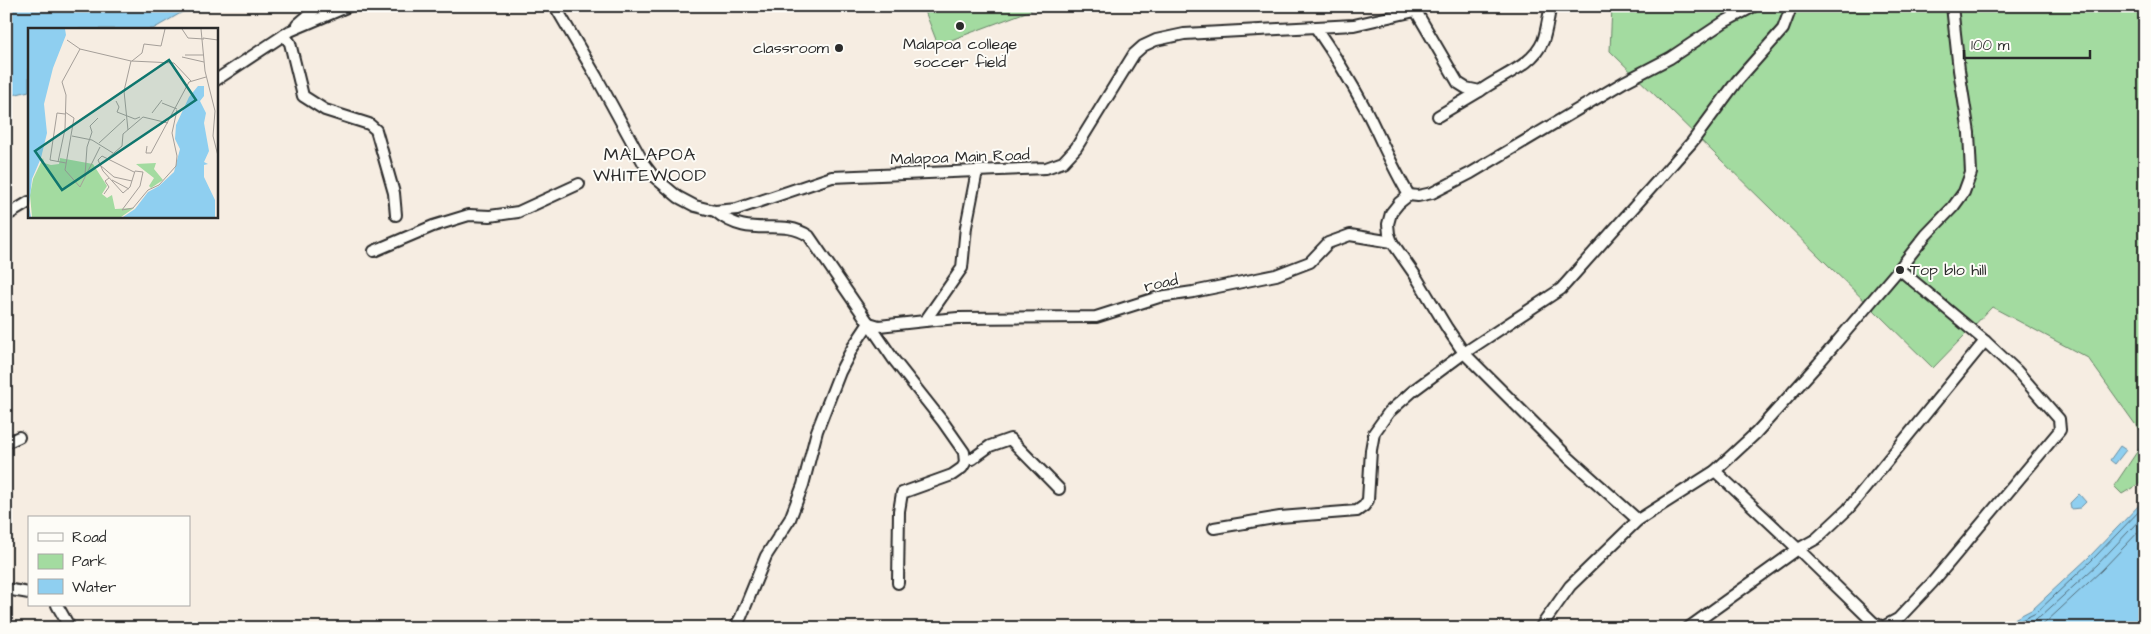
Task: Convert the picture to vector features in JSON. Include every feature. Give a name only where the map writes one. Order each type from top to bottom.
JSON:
[{"type":"street","points":[[218,79],[287,33],[319,6]]},
{"type":"street","points":[[287,33],[349,6]]},
{"type":"street","name":"Malapoa Main Road","points":[[555,6],[644,164],[661,182],[683,199],[695,206],[715,211],[737,209],[832,177],[1046,168],[1063,162],[1069,156],[1098,114],[1134,54],[1143,46],[1156,40],[1184,34],[1316,28],[1354,24],[1414,9]]},
{"type":"street","points":[[1438,116],[1522,66],[1532,57],[1544,39],[1551,6]]},
{"type":"street","points":[[1638,520],[1569,458],[1464,353],[1392,242],[1388,224],[1391,213],[1409,195],[1418,196],[1432,192],[1471,173],[1624,82],[1670,58],[1724,22],[1754,6]]},
{"type":"street","points":[[1214,528],[1280,516],[1357,511],[1364,506],[1370,492],[1370,450],[1374,433],[1382,420],[1414,390],[1464,353],[1561,289],[1692,142],[1737,81],[1783,29],[1789,13],[1789,6]]},
{"type":"street","points":[[1540,628],[1570,586],[1638,520],[1715,471],[1756,432],[1899,269],[1926,235],[1953,207],[1964,192],[1971,173],[1969,133],[1959,70],[1952,6]]},
{"type":"street","points":[[1414,9],[1453,77],[1462,86],[1480,91]]},
{"type":"street","points":[[1316,28],[1343,68],[1396,174],[1409,195]]},
{"type":"street","points":[[287,33],[303,96],[325,110],[369,124],[376,130],[394,193],[396,215]]},
{"type":"street","points":[[925,322],[962,268],[966,227],[977,171]]},
{"type":"street","points":[[374,251],[433,226],[469,215],[490,216],[518,212],[579,184]]},
{"type":"street","points":[[6,216],[28,203]]},
{"type":"street","points":[[715,211],[723,218],[742,226],[753,228],[785,227],[796,229],[809,236],[906,376],[943,422],[964,452],[965,458],[962,468],[952,475],[902,493],[899,511],[898,583]]},
{"type":"street","name":"road","points":[[869,323],[879,326],[958,318],[1096,317],[1159,297],[1276,275],[1310,262],[1328,243],[1350,235],[1392,242]]},
{"type":"street","points":[[1715,471],[1798,549],[1873,625],[1883,627],[1898,619],[1932,583],[2060,430],[2060,419],[2017,371],[1985,341],[1899,269]]},
{"type":"street","points":[[735,628],[766,556],[790,519],[803,486],[817,431],[840,372],[853,347],[869,323]]},
{"type":"street","points":[[1688,628],[1816,538],[1848,509],[1985,341]]},
{"type":"street","points":[[6,443],[19,437]]},
{"type":"street","points":[[972,459],[990,446],[1010,439],[1059,489]]},
{"type":"street","points":[[6,589],[28,593]]},
{"type":"street","points":[[58,606],[70,628]]},
{"type":"green space","name":"Malapoa college soccer field","points":[[923,6],[1042,6],[938,45]]},
{"type":"green space","points":[[1612,6],[2145,6],[2145,438],[2088,358],[1992,307],[1933,368],[1610,51]]},
{"type":"green space","points":[[2145,440],[2145,480],[2122,494],[2114,486]]},
{"type":"water","points":[[6,6],[193,6],[155,28],[28,28],[28,91],[13,95],[6,94]]},
{"type":"water","points":[[2120,446],[2126,450],[2115,464],[2110,460]]},
{"type":"water","points":[[2079,494],[2086,502],[2080,508],[2071,509],[2070,503]]},
{"type":"water","points":[[2145,499],[2145,628],[1997,628],[2033,609],[2089,557]]},
{"type":"place","name":"Malapoa college soccer field","points":[[960,26]]},
{"type":"place","name":"classroom","points":[[839,48]]},
{"type":"place","name":"Top blo hill","points":[[1900,270]]},
{"type":"district","name":"MALAPOA WHITEWOOD","points":[[650,164]]}]
